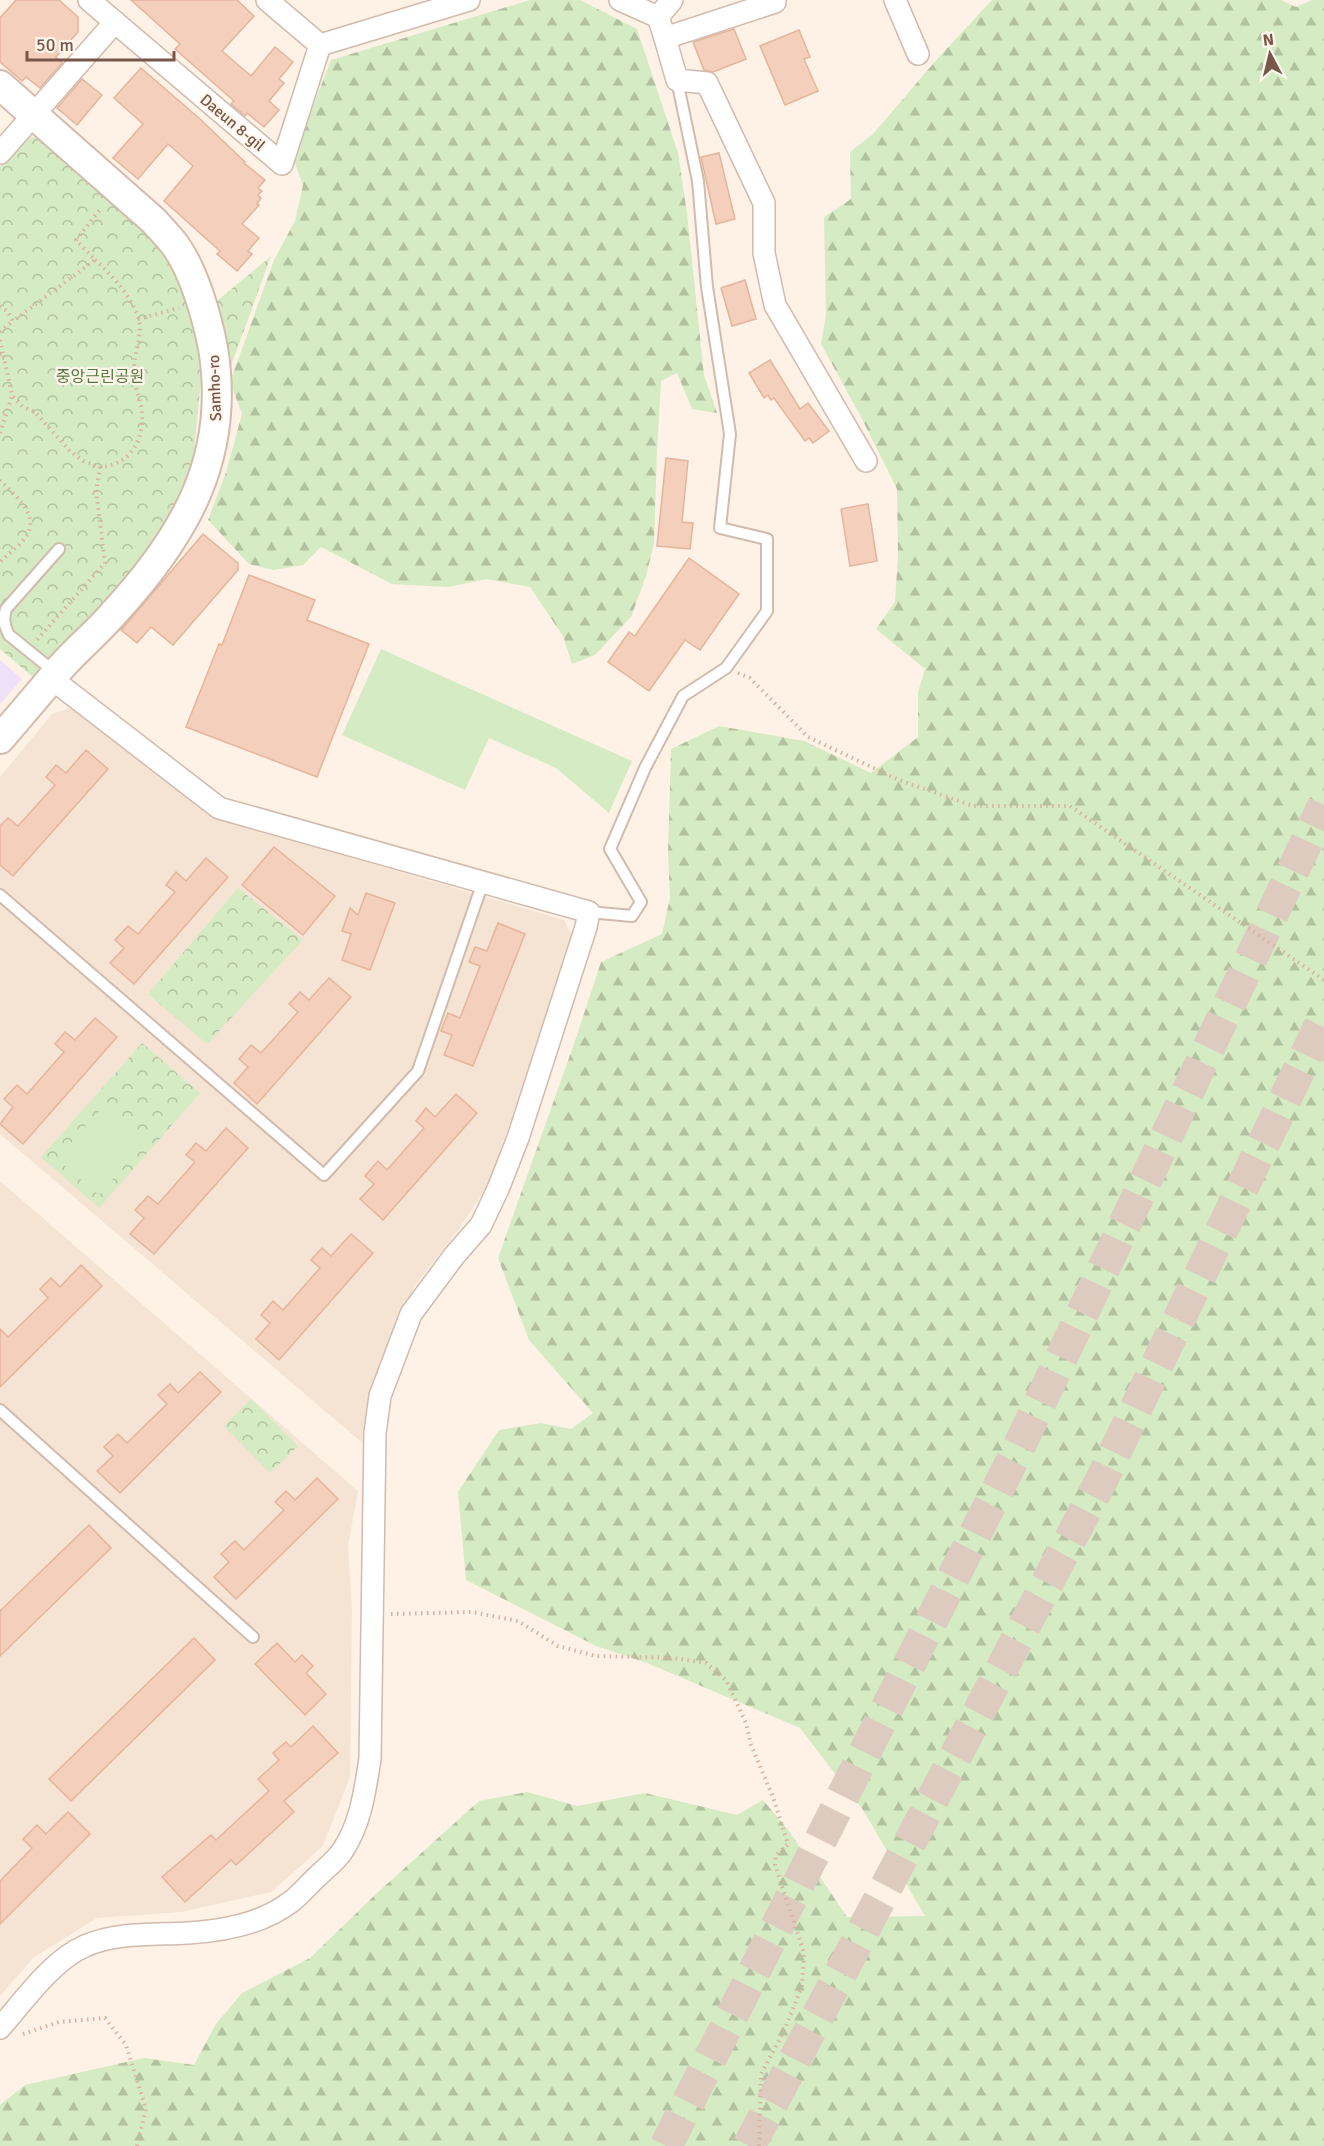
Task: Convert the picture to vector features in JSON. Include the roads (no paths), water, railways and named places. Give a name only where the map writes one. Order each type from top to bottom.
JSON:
[{"type":"street","name":"Daeun 8-gil","points":[[89,0],[282,164],[320,45]]},
{"type":"street","points":[[267,0],[320,45],[440,4],[470,0]]},
{"type":"street","points":[[620,0],[658,17],[677,80],[707,83],[764,203],[764,253],[775,305],[866,461]]},
{"type":"street","points":[[658,17],[672,0]]},
{"type":"street","points":[[665,38],[775,2],[775,0]]},
{"type":"street","points":[[895,0],[918,54]]},
{"type":"street","points":[[0,153],[116,22]]},
{"type":"street","name":"Samho-ro","points":[[0,85],[154,221],[177,247],[192,277],[201,303],[210,335],[217,388],[217,419],[205,474],[183,522],[155,563],[114,614],[54,676],[0,739]]},
{"type":"street","points":[[9,2032],[56,1965],[84,1946],[109,1939],[235,1927],[268,1915],[291,1902],[343,1852],[357,1823],[365,1793],[370,1759],[375,1433],[380,1396],[411,1314],[454,1256],[481,1225],[498,1189],[525,1117],[589,912],[219,808],[54,676]]},
{"type":"lane","points":[[589,912],[632,916],[641,902],[610,849],[645,768],[683,696],[726,668],[767,610],[767,539],[720,528],[730,434],[707,287],[698,181],[677,80]]},
{"type":"lane","points":[[54,676],[9,635],[4,616],[6,609],[58,549]]},
{"type":"lane","points":[[0,896],[324,1175],[418,1071],[483,882]]},
{"type":"lane","points":[[0,1410],[254,1637]]},
{"type":"tunnel","points":[[666,2146],[1014,1457],[1324,805]]},
{"type":"tunnel","points":[[749,2146],[1101,1481],[1324,1018]]},
{"type":"park label","name":"중앙근린공원","points":[[100,376]]}]
